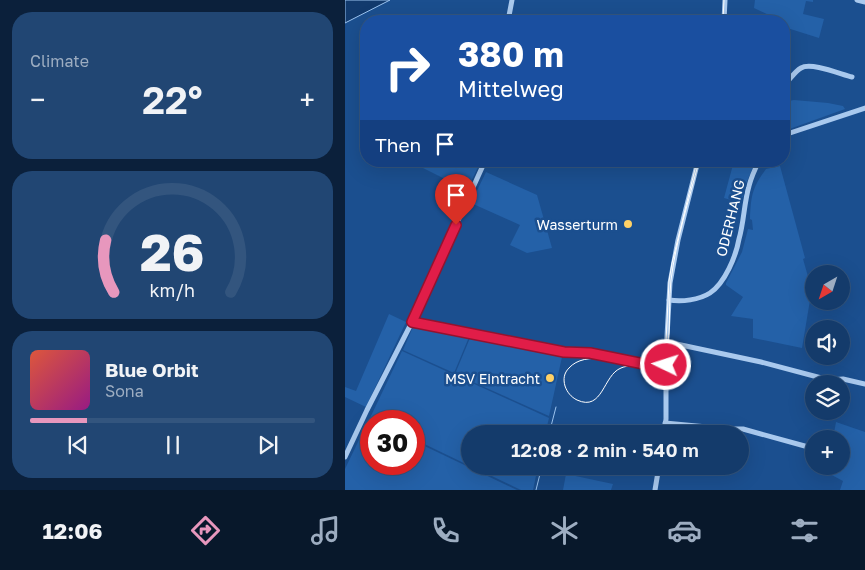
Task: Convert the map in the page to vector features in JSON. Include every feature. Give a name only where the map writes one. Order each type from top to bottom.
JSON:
[{"type":"street","points":[[509,15],[512,0]]},
{"type":"street","points":[[724,15],[725,0]]},
{"type":"street","points":[[857,0],[865,2]]},
{"type":"street","points":[[790,80],[797,71],[806,66],[852,77]]},
{"type":"street","points":[[790,133],[865,108]]},
{"type":"street","points":[[345,457],[412,322],[482,167]]},
{"type":"street","points":[[696,167],[672,266],[667,342],[665,424],[728,430],[743,429],[805,446]]},
{"type":"street","name":"ODERHANG","points":[[669,300],[679,302],[698,297],[710,293],[719,284],[733,260],[739,240],[749,187],[757,167]]},
{"type":"street","points":[[412,322],[564,352],[590,353],[644,364],[666,365]]},
{"type":"street","points":[[667,342],[761,362],[829,380],[843,379],[865,384]]},
{"type":"street","points":[[655,490],[658,475]]},
{"type":"shaded area","points":[[345,0],[390,0],[360,15],[345,23]]},
{"type":"shaded area","points":[[755,0],[813,0],[813,2],[806,1],[803,14],[824,19],[819,38],[790,29],[790,15],[769,15],[754,8]]},
{"type":"shaded area","points":[[790,101],[828,103],[843,106],[845,109],[790,129]]},
{"type":"shaded area","points":[[421,167],[478,167],[467,190]]},
{"type":"shaded area","points":[[732,167],[753,167],[745,186],[742,203],[724,198]]},
{"type":"shaded area","points":[[780,167],[805,258],[803,259],[805,266],[805,310],[808,310],[807,320],[805,320],[802,348],[753,338],[753,319],[731,316],[743,297],[726,285],[726,283],[742,252],[748,229],[753,230],[752,220],[750,219],[752,198],[758,182],[766,169]]},
{"type":"shaded area","points":[[486,172],[537,195],[552,248],[527,253],[510,245],[520,225],[471,203]]},
{"type":"shaded area","points":[[389,314],[406,322],[366,407],[345,397],[345,387],[356,391]]},
{"type":"shaded area","points":[[413,327],[469,337],[454,373],[403,350]]},
{"type":"shaded area","points":[[470,338],[562,357],[549,416],[455,374]]},
{"type":"shaded area","points":[[402,351],[549,418],[547,425],[461,425],[461,462],[425,444],[425,410],[374,410]]},
{"type":"shaded area","points":[[836,422],[865,432],[865,490],[840,490],[843,481],[832,475],[850,475],[850,430],[835,430]]},
{"type":"shaded area","points":[[360,438],[360,475],[425,475],[425,446],[461,463],[461,475],[485,475],[517,490],[345,490],[345,469]]},
{"type":"shaded area","points":[[490,475],[536,475],[533,490],[521,490]]},
{"type":"shaded area","points":[[566,475],[613,484],[611,490],[563,490]]},
{"type":"waterway","points":[[551,425],[556,407]]},
{"type":"waterway","points":[[536,490],[540,475]]},
{"type":"tram line","points":[[723,15],[724,0]]},
{"type":"tram line","points":[[696,167],[672,263],[669,281],[666,342],[662,356],[653,364],[648,365],[594,358],[576,363],[566,372],[564,381],[568,392],[577,400],[586,402],[598,397],[610,378],[621,368],[627,366],[652,367],[662,362],[666,356],[668,350],[670,287],[673,265],[697,167]]},
{"type":"place","name":"Wasserturm","points":[[628,224]]},
{"type":"place","name":"MSV Eintracht","points":[[550,378]]},
{"type":"route","points":[[456,225],[412,322],[564,352],[590,353],[644,364],[666,365]]}]
